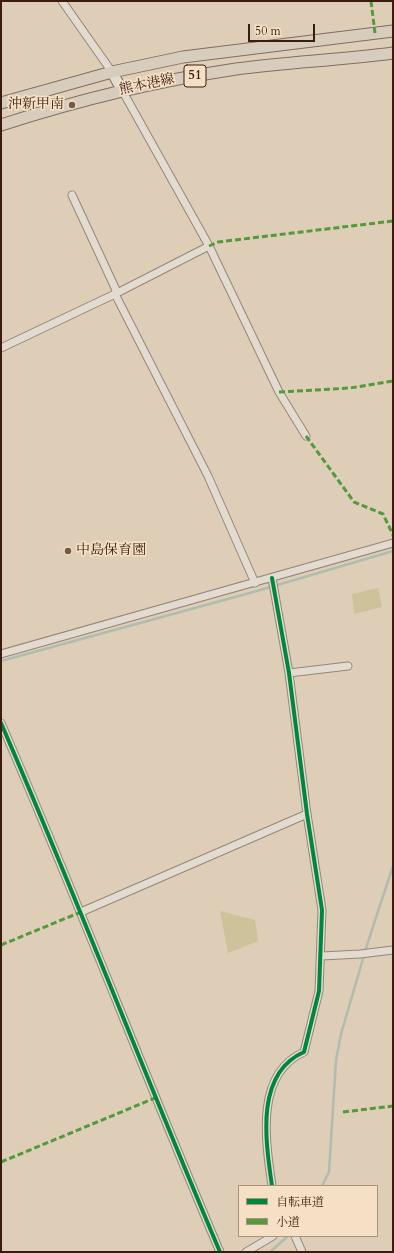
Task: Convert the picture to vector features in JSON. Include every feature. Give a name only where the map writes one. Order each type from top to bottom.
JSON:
[{"type":"main road","name":"熊本港線","points":[[1,103],[112,72],[182,57],[393,31]]},
{"type":"main road","name":"熊本港線","points":[[1,125],[46,110],[122,90],[168,80],[237,69],[393,53]]},
{"type":"street","points":[[62,1],[112,72],[209,246],[279,392],[306,436]]},
{"type":"street","points":[[72,195],[116,290],[115,294],[208,476],[255,583]]},
{"type":"street","points":[[1,348],[115,294],[209,246]]},
{"type":"street","points":[[1,654],[393,543]]},
{"type":"street","points":[[272,578],[289,673],[307,814],[322,910],[322,956],[319,991],[304,1052],[292,1058],[278,1073],[269,1100],[267,1150],[272,1185]]},
{"type":"street","points":[[289,673],[348,666]]},
{"type":"street","points":[[1,723],[81,912],[155,1098],[220,1252]]},
{"type":"street","points":[[81,912],[307,814]]},
{"type":"street","points":[[322,956],[360,954],[393,950]]},
{"type":"street","points":[[246,1252],[271,1237]]},
{"type":"street","points":[[295,1237],[302,1252]]},
{"type":"shaded area","points":[[378,588],[382,607],[354,614],[352,594]]},
{"type":"shaded area","points":[[220,911],[255,920],[258,941],[228,953]]},
{"type":"waterway","points":[[1,661],[257,591],[393,551]]},
{"type":"waterway","points":[[322,1185],[329,1172],[336,1060],[341,1034],[367,945],[393,866]]},
{"type":"waterway","points":[[270,1252],[287,1237]]},
{"type":"marked path","points":[[371,1],[375,33]]},
{"type":"marked path","points":[[209,246],[218,242],[393,221]]},
{"type":"marked path","points":[[279,392],[350,388],[393,381]]},
{"type":"marked path","points":[[306,436],[354,502],[383,514],[393,535]]},
{"type":"marked path","points":[[1,945],[81,912]]},
{"type":"marked path","points":[[1,1162],[155,1098]]},
{"type":"marked path","points":[[343,1112],[393,1106]]},
{"type":"cycle path","points":[[272,578],[289,673],[307,814],[322,910],[319,991],[304,1052],[288,1062],[277,1076],[270,1093],[266,1131],[272,1185]]},
{"type":"cycle path","points":[[1,723],[57,855],[220,1252]]},
{"type":"place","name":"沖新甲南","points":[[72,105]]},
{"type":"place","name":"中島保育園","points":[[68,551]]}]
